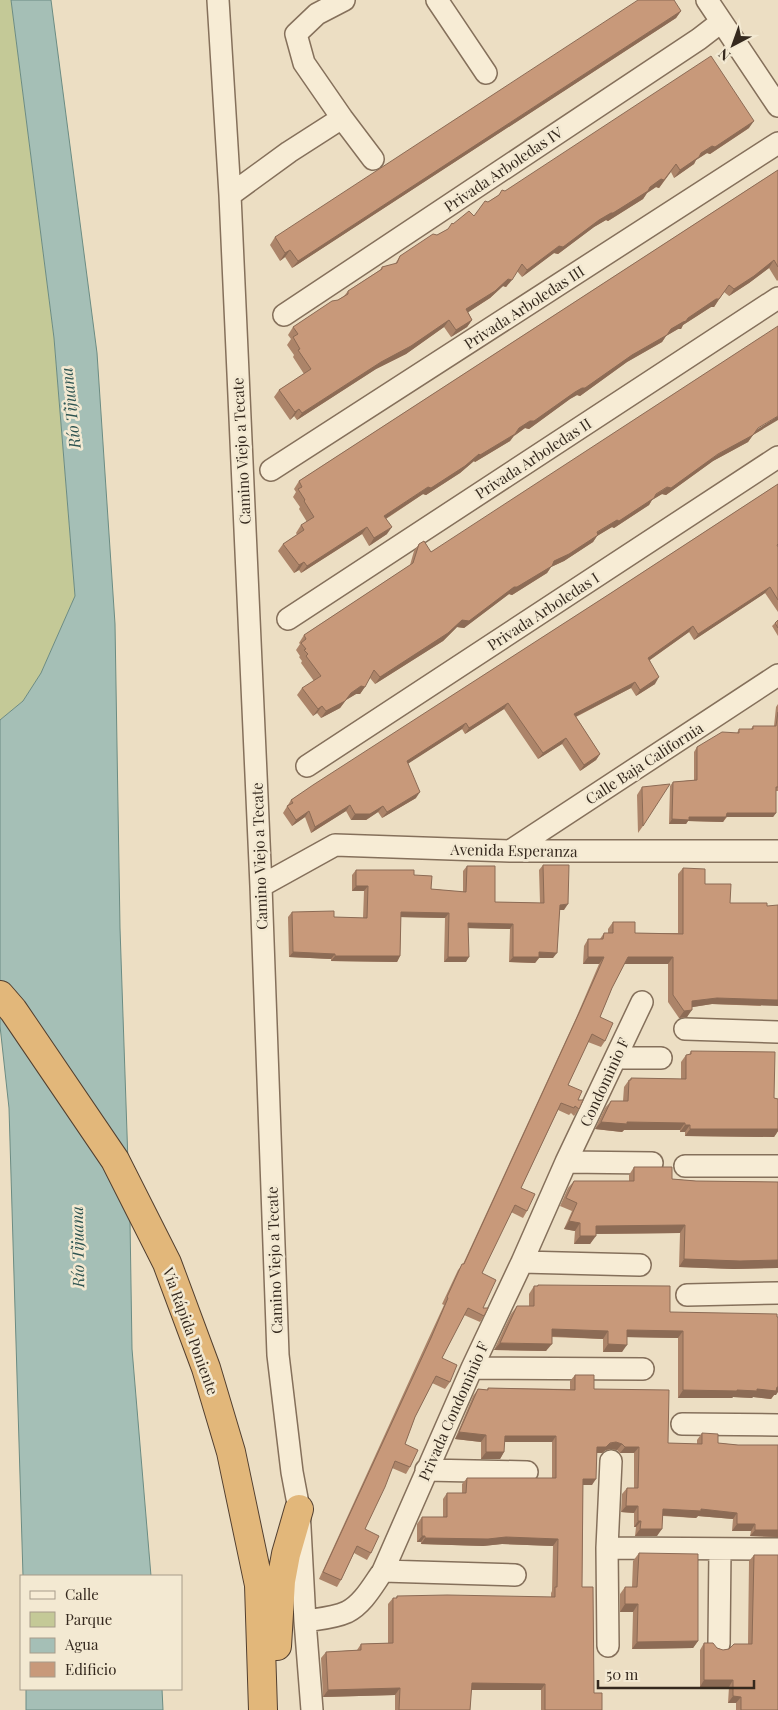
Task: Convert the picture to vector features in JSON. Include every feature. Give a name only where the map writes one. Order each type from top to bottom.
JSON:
[{"type":"highway","name":"Vía Rápida Poniente","points":[[0,995],[13,1010],[115,1160],[167,1263],[206,1368],[231,1452],[259,1586],[263,1710]]},
{"type":"highway","points":[[270,1710],[275,1680],[281,1581],[286,1554],[299,1509]]},
{"type":"street","name":"Camino Viejo a Tecate","points":[[218,0],[230,195],[261,886],[278,1355],[292,1472],[299,1509],[312,1710]]},
{"type":"street","points":[[344,0],[316,7],[296,34],[304,63],[373,159]]},
{"type":"street","points":[[436,0],[486,73]]},
{"type":"street","points":[[708,0],[778,106]]},
{"type":"street","name":"Privada Arboledas IV","points":[[284,315],[721,22]]},
{"type":"street","points":[[230,195],[289,152],[342,118]]},
{"type":"street","name":"Privada Arboledas III","points":[[271,470],[778,143]]},
{"type":"street","name":"Privada Arboledas II","points":[[288,618],[778,298]]},
{"type":"street","name":"Privada Arboledas I","points":[[307,766],[778,457]]},
{"type":"street","name":"Calle Baja California","points":[[510,851],[778,675]]},
{"type":"street","name":"Avenida Esperanza","points":[[261,886],[335,845],[510,851],[778,851]]},
{"type":"street","name":"Condominio F","points":[[566,1162],[642,1002]]},
{"type":"street","points":[[685,1029],[778,1032]]},
{"type":"street","points":[[616,1058],[661,1058]]},
{"type":"street","points":[[566,1162],[652,1163]]},
{"type":"street","name":"Privada Condominio F","points":[[305,1621],[322,1619],[347,1612],[362,1600],[383,1571],[426,1470],[566,1162]]},
{"type":"street","points":[[684,1166],[778,1166]]},
{"type":"street","points":[[522,1262],[640,1266]]},
{"type":"street","points":[[687,1295],[778,1293]]},
{"type":"street","points":[[472,1368],[643,1369]]},
{"type":"street","points":[[682,1424],[778,1425]]},
{"type":"street","points":[[608,1646],[608,1548],[611,1461]]},
{"type":"street","points":[[426,1470],[527,1472]]},
{"type":"street","points":[[608,1548],[778,1549]]},
{"type":"street","points":[[719,1644],[720,1549]]},
{"type":"street","points":[[383,1571],[515,1575]]},
{"type":"green space","points":[[0,0],[11,0],[54,338],[75,596],[41,673],[23,701],[0,720]]},
{"type":"water","name":"Río Tijuana","points":[[11,0],[51,0],[97,353],[115,624],[120,928],[130,1221],[132,1349],[151,1575],[23,1575],[9,1108],[0,1026],[0,720],[23,701],[41,673],[75,596],[54,338]]},
{"type":"water","points":[[26,1690],[162,1690],[163,1710],[26,1710]]},
{"type":"building","points":[[638,0],[674,0],[681,11],[298,261],[290,250],[285,253],[275,237]]},
{"type":"building","points":[[711,56],[754,121],[715,147],[712,146],[701,153],[699,157],[680,170],[676,164],[664,180],[661,179],[650,187],[648,191],[599,220],[563,247],[559,246],[527,270],[522,264],[512,280],[508,279],[495,291],[466,309],[472,320],[456,330],[449,320],[411,346],[381,362],[302,413],[299,409],[295,412],[279,390],[311,369],[298,350],[300,349],[293,337],[298,334],[293,327],[332,301],[348,294],[348,291],[382,269],[382,267],[397,263],[400,256],[433,234],[437,235],[448,229],[452,223],[469,211],[474,216],[485,201],[488,202],[499,195],[502,190],[505,191]]},
{"type":"building","points":[[778,170],[778,267],[774,260],[734,289],[729,285],[719,299],[716,299],[686,321],[671,329],[667,335],[632,355],[534,421],[530,421],[519,428],[515,434],[479,454],[465,466],[431,488],[428,487],[384,516],[392,527],[374,538],[367,527],[307,566],[304,562],[299,565],[283,544],[304,530],[301,525],[314,517],[298,489],[302,487],[299,481]]},
{"type":"building","points":[[778,326],[778,416],[758,428],[753,435],[718,454],[671,488],[667,487],[619,521],[617,520],[597,532],[598,535],[569,554],[554,561],[552,566],[514,587],[469,621],[462,620],[448,633],[380,677],[374,670],[365,687],[361,686],[351,693],[345,701],[326,711],[322,706],[318,709],[302,688],[321,676],[306,656],[308,654],[301,643],[306,639],[304,635],[413,563],[419,544],[424,541],[431,552]]},
{"type":"building","points":[[778,484],[778,600],[770,587],[698,634],[693,626],[648,658],[659,677],[640,690],[635,682],[574,714],[600,754],[584,765],[566,738],[543,753],[508,703],[469,728],[466,723],[407,761],[420,792],[387,812],[383,806],[370,814],[355,814],[350,805],[315,827],[309,811],[296,820],[287,806],[293,803],[291,800]]},
{"type":"building","points":[[778,712],[776,813],[727,813],[726,817],[689,817],[689,820],[672,819],[673,782],[697,780],[697,747],[722,732],[739,733],[739,729],[753,729],[753,726],[776,726]]},
{"type":"building","points":[[670,784],[643,826],[642,787]]},
{"type":"building","points":[[543,865],[569,865],[568,904],[560,905],[557,953],[539,952],[539,957],[513,957],[513,924],[468,923],[469,957],[448,957],[449,913],[401,912],[400,956],[335,956],[335,954],[293,952],[292,912],[334,911],[334,917],[367,918],[368,886],[356,886],[356,870],[414,870],[414,875],[432,876],[431,889],[466,892],[467,866],[495,866],[495,902],[544,903]]},
{"type":"building","points":[[683,868],[705,869],[705,884],[731,884],[730,903],[767,903],[767,906],[778,905],[778,1000],[717,998],[692,1001],[692,1010],[684,1011],[673,995],[673,957],[628,957],[600,1017],[613,1023],[605,1041],[592,1034],[568,1085],[582,1091],[578,1100],[583,1100],[579,1109],[575,1106],[574,1108],[561,1103],[521,1188],[535,1194],[527,1211],[515,1205],[482,1273],[496,1280],[483,1308],[488,1308],[484,1316],[468,1308],[442,1358],[457,1365],[450,1382],[436,1376],[415,1417],[405,1444],[418,1450],[410,1467],[395,1461],[365,1529],[379,1536],[371,1553],[357,1546],[341,1580],[323,1572],[431,1338],[462,1264],[464,1264],[604,957],[588,957],[588,939],[603,939],[604,933],[613,933],[613,922],[635,922],[635,933],[683,934]]},
{"type":"building","points":[[691,1051],[775,1052],[774,1098],[778,1099],[778,1129],[690,1129],[690,1125],[685,1125],[685,1123],[627,1122],[627,1124],[601,1122],[611,1101],[628,1101],[629,1080],[631,1078],[686,1079],[686,1055],[691,1054]]},
{"type":"building","points":[[634,1167],[672,1167],[672,1179],[778,1182],[778,1260],[684,1259],[685,1225],[596,1226],[596,1236],[580,1236],[580,1223],[569,1221],[577,1203],[566,1198],[574,1181],[634,1181]]},
{"type":"building","points":[[534,1286],[670,1286],[670,1312],[777,1314],[778,1387],[776,1391],[757,1389],[757,1391],[683,1390],[683,1331],[627,1330],[627,1345],[608,1344],[608,1331],[552,1329],[552,1344],[500,1343],[517,1306],[534,1306]]},
{"type":"building","points":[[575,1375],[594,1375],[594,1389],[669,1390],[668,1443],[702,1444],[702,1433],[718,1434],[718,1443],[778,1445],[778,1530],[755,1530],[755,1524],[737,1524],[737,1513],[701,1509],[701,1511],[663,1509],[662,1529],[640,1529],[641,1521],[638,1521],[638,1506],[626,1506],[627,1488],[638,1488],[639,1447],[625,1447],[616,1442],[610,1443],[606,1447],[597,1447],[596,1479],[583,1479],[582,1587],[593,1587],[594,1693],[602,1693],[602,1710],[545,1710],[545,1684],[472,1683],[470,1710],[399,1710],[400,1688],[328,1690],[326,1652],[361,1650],[361,1644],[393,1643],[393,1598],[397,1598],[397,1596],[555,1597],[558,1539],[506,1537],[488,1539],[425,1538],[425,1536],[422,1536],[422,1517],[447,1517],[447,1493],[466,1493],[467,1478],[556,1478],[556,1436],[505,1436],[504,1452],[486,1452],[486,1435],[459,1432],[478,1389],[575,1390]]},
{"type":"building","points":[[639,1553],[698,1554],[698,1641],[637,1642],[638,1604],[625,1604],[625,1587],[637,1587]]},
{"type":"building","points":[[754,1555],[778,1555],[778,1710],[741,1710],[741,1697],[733,1696],[733,1680],[704,1680],[704,1643],[713,1643],[717,1648],[723,1650],[729,1649],[734,1644],[752,1644]]}]
